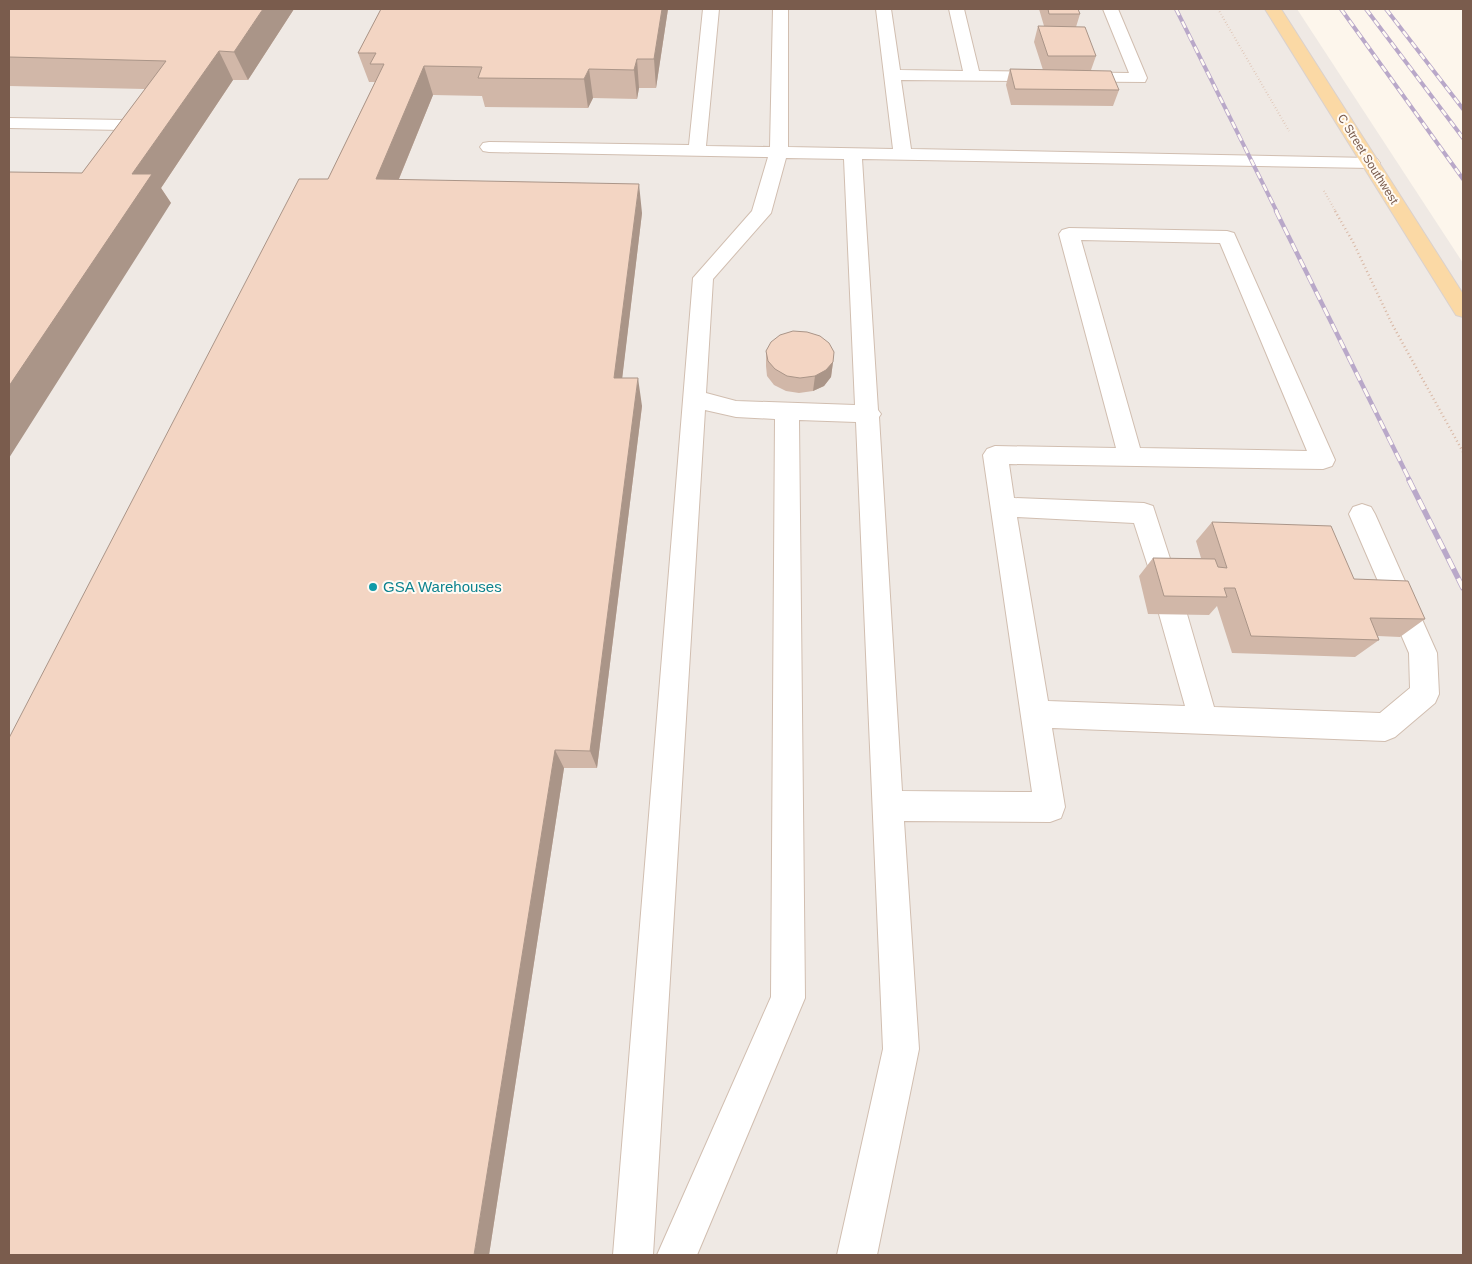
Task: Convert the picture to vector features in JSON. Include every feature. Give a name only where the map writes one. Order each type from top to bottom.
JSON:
[{"type":"main road","name":"C Street Southwest","points":[[1273,9],[1463,310]]},
{"type":"lane","points":[[697,151],[711,9]]},
{"type":"lane","points":[[633,1255],[703,278],[761,214],[779,152],[780,9]]},
{"type":"lane","points":[[883,9],[903,154]]},
{"type":"lane","points":[[957,9],[972,76]]},
{"type":"lane","points":[[892,75],[1139,78],[1111,9]]},
{"type":"lane","points":[[9,123],[124,125]]},
{"type":"lane","points":[[488,147],[1371,163]]},
{"type":"lane","points":[[853,153],[869,414],[901,1049],[857,1255]]},
{"type":"lane","points":[[889,806],[1050,807],[995,455],[1322,460],[1228,238],[1069,234],[1131,457]]},
{"type":"lane","points":[[695,399],[736,409],[869,414]]},
{"type":"lane","points":[[677,1255],[788,998],[788,412]]},
{"type":"lane","points":[[1003,507],[1144,513],[1162,577]]},
{"type":"lane","points":[[1035,714],[1385,727],[1425,694],[1423,653],[1362,514]]},
{"type":"lane","points":[[1173,614],[1203,720]]},
{"type":"path","points":[[1218,9],[1276,109]]},
{"type":"path","points":[[1345,229],[1392,324],[1463,452]]},
{"type":"shaded area","points":[[9,9],[1297,9],[1463,263],[1463,1255],[9,1255]]},
{"type":"building","points":[[9,9],[263,9],[234,52],[219,51],[132,174],[152,174],[9,386],[9,172],[82,173],[166,61],[9,57]]},
{"type":"building","name":"GSA Warehouses","points":[[381,9],[662,9],[654,59],[637,59],[634,70],[589,69],[584,79],[478,78],[482,67],[424,66],[376,179],[639,184],[614,378],[638,378],[590,751],[555,750],[474,1255],[9,1255],[9,738],[299,179],[328,179],[384,64],[370,64],[376,53],[358,53]]},
{"type":"building","points":[[1048,9],[1078,9],[1080,14],[1049,14]]},
{"type":"building","points":[[1038,26],[1085,27],[1096,56],[1048,56]]},
{"type":"building","points":[[1010,69],[1111,71],[1119,90],[1015,89]]},
{"type":"building","points":[[793,331],[807,332],[820,336],[829,343],[834,352],[833,362],[826,370],[815,376],[800,378],[787,376],[775,369],[768,361],[766,351],[771,342],[780,335]]},
{"type":"building","points":[[1212,522],[1331,526],[1354,579],[1408,581],[1425,619],[1370,618],[1379,640],[1251,636],[1235,588],[1224,588],[1227,597],[1164,596],[1153,558],[1215,559],[1218,567],[1227,568]]},
{"type":"railway","points":[[1176,9],[1277,212]]},
{"type":"railway","points":[[1341,9],[1463,179]]},
{"type":"railway","points":[[1366,9],[1463,138]]},
{"type":"railway","points":[[1386,9],[1463,109]]},
{"type":"railway","points":[[1276,211],[1410,481]]},
{"type":"railway","points":[[1409,480],[1463,588]]},
{"type":"place","name":"GSA Warehouses","points":[[373,587]]}]
